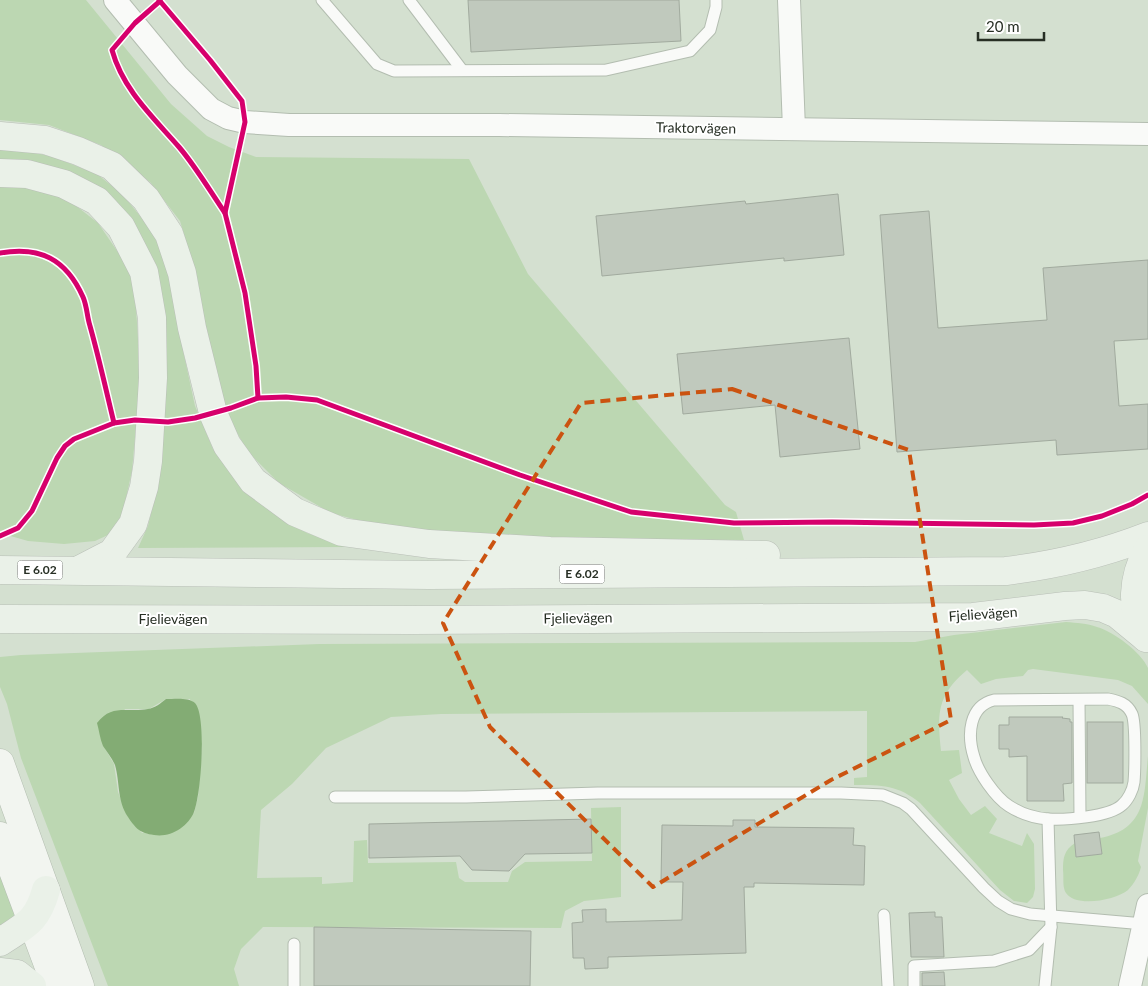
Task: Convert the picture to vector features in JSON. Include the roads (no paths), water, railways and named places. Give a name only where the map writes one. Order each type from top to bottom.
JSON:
[{"type":"main road","points":[[0,136],[45,140],[78,151],[112,166],[146,199],[169,234],[182,272],[192,328],[213,413],[227,445],[254,481],[295,512],[342,532],[429,544],[550,550],[766,555],[869,573]]},
{"type":"main road","points":[[0,173],[27,174],[64,184],[97,201],[121,227],[144,272],[152,318],[153,378],[148,461],[144,488],[133,524],[112,552],[80,570]]},
{"type":"main road","name":"E 6.02","points":[[0,570],[429,575],[1006,571],[1058,563],[1124,545],[1148,536]]},
{"type":"main road","name":"Fjelievägen","points":[[1147,639],[1138,620],[1134,592],[1137,574],[1148,549]]},
{"type":"main road","name":"Fjelievägen","points":[[0,619],[421,620],[973,617],[1085,605],[1103,608],[1117,614],[1147,639]]},
{"type":"main road","points":[[0,763],[80,986]]},
{"type":"main road","points":[[0,836],[56,986]]},
{"type":"main road","points":[[0,942],[32,921],[41,907],[46,890]]},
{"type":"main road","points":[[0,972],[16,974],[32,986]]},
{"type":"street","name":"Traktorvägen","points":[[115,0],[178,75],[212,109],[228,118],[245,122],[289,125],[498,125],[1148,134]]},
{"type":"street","points":[[789,0],[794,129]]},
{"type":"street","points":[[1130,986],[1145,927]]},
{"type":"lane","points":[[322,0],[377,64],[394,71],[606,70],[690,51],[710,30],[716,8],[716,0]]},
{"type":"lane","points":[[408,0],[462,70]]},
{"type":"lane","points":[[1108,698],[1122,702],[1128,708],[1134,720],[1134,783],[1130,794],[1121,806],[1115,809],[1080,817],[1048,819],[1029,815],[1008,805],[988,783],[974,757],[971,738],[974,713],[981,705],[994,700],[1108,698]]},
{"type":"lane","points":[[1079,700],[1080,817]]},
{"type":"lane","points":[[335,797],[773,792],[883,795],[911,808],[984,888],[998,901],[1011,909],[1051,921],[1145,927]]},
{"type":"lane","points":[[1045,986],[1051,921],[1048,819]]},
{"type":"lane","points":[[884,915],[888,986]]},
{"type":"lane","points":[[914,986],[914,966],[994,961],[1029,950],[1051,921]]},
{"type":"lane","points":[[294,944],[294,986]]}]
